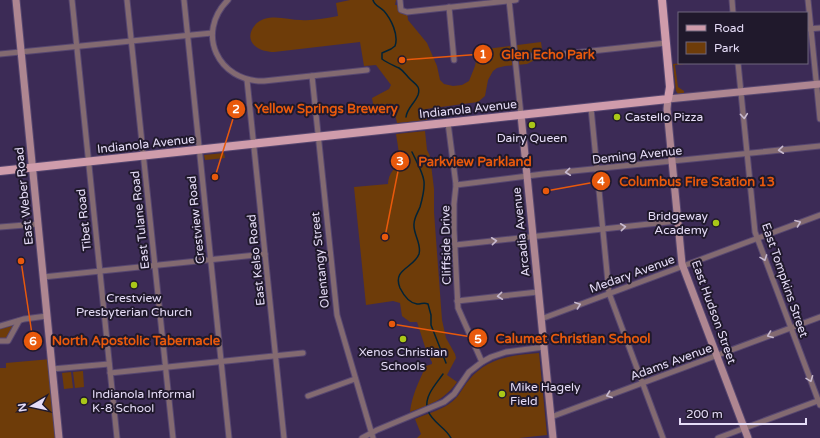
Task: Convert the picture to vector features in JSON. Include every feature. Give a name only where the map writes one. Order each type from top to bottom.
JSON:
[{"type":"main road","name":"East Hudson Street","points":[[662,0],[670,86],[668,99]]},
{"type":"main road","name":"Indianola Avenue","points":[[0,171],[668,99]]},
{"type":"street","name":"East Weber Road","points":[[16,0],[59,438]]},
{"type":"street","name":"Tibet Road","points":[[72,0],[117,438]]},
{"type":"street","name":"East Tulane Road","points":[[127,0],[172,438]]},
{"type":"street","name":"Crestview Road","points":[[184,0],[228,438]]},
{"type":"street","points":[[228,0],[217,14],[212,33],[214,45],[219,59],[230,71],[247,80],[264,81],[367,70]]},
{"type":"street","points":[[400,0],[401,8],[403,11],[407,12],[516,0]]},
{"type":"street","name":"Arcadia Avenue","points":[[509,0],[553,438]]},
{"type":"street","points":[[732,0],[733,12]]},
{"type":"street","points":[[808,0],[809,29],[818,84],[820,120]]},
{"type":"street","points":[[449,7],[454,60]]},
{"type":"street","points":[[809,29],[820,28]]},
{"type":"street","points":[[0,54],[212,33]]},
{"type":"street","points":[[521,56],[545,56],[666,43]]},
{"type":"street","name":"East Tompkins Street","points":[[738,64],[754,228],[819,402]]},
{"type":"street","name":"Olentangy Street","points":[[312,76],[335,306],[338,324],[372,436]]},
{"type":"street","name":"East Kelso Road","points":[[247,80],[284,438]]},
{"type":"street","name":"Indianola Avenue","points":[[668,99],[818,84]]},
{"type":"street","name":"East Hudson Street","points":[[668,99],[667,109],[677,221],[683,266],[748,438]]},
{"type":"street","points":[[591,108],[609,293],[664,438]]},
{"type":"street","name":"Cliffside Drive","points":[[448,123],[456,185],[454,214],[457,301],[460,315],[482,362]]},
{"type":"street","name":"Deming Avenue","points":[[456,185],[820,146]]},
{"type":"street","name":"Medary Avenue","points":[[541,319],[820,215]]},
{"type":"street","points":[[455,245],[677,221]]},
{"type":"street","points":[[0,227],[38,224]]},
{"type":"street","points":[[43,276],[265,254]]},
{"type":"street","points":[[457,301],[538,292]]},
{"type":"street","points":[[0,326],[19,320],[47,316]]},
{"type":"street","name":"Adams Avenue","points":[[551,417],[820,317]]},
{"type":"street","points":[[0,341],[8,341],[19,320]]},
{"type":"street","points":[[362,438],[372,436],[450,398],[469,372],[491,357],[506,352],[544,347]]},
{"type":"street","points":[[110,373],[303,353]]},
{"type":"street","points":[[52,369],[109,364]]},
{"type":"street","points":[[308,396],[355,379]]},
{"type":"street","points":[[718,438],[819,402]]},
{"type":"green space","points":[[350,0],[396,0],[395,5],[400,5],[401,8],[407,12],[408,20],[427,43],[437,66],[440,80],[444,84],[453,86],[462,85],[469,81],[475,66],[478,50],[541,42],[543,56],[527,64],[497,68],[493,71],[488,80],[485,96],[478,102],[426,109],[427,120],[397,123],[393,106],[374,109],[372,98],[389,89],[391,85],[376,65],[364,66],[360,42],[274,52],[256,47],[251,41],[250,38],[254,26],[264,19],[278,18],[310,20],[338,16],[336,3]]},
{"type":"green space","points":[[673,64],[685,64],[675,65],[678,87],[684,91],[684,93],[678,94],[676,91]]},
{"type":"green space","points":[[425,131],[434,189],[434,212],[442,320],[446,338],[456,358],[447,375],[457,382],[442,398],[410,412],[412,400],[418,383],[426,366],[432,364],[432,362],[427,353],[417,322],[410,322],[402,316],[400,303],[393,301],[366,305],[354,187],[388,184],[399,157],[396,134]]},
{"type":"green space","points":[[224,153],[225,158],[205,160],[204,155]]},
{"type":"green space","points":[[19,321],[9,338],[0,341],[0,326]]},
{"type":"green space","name":"Mike Hagely Field","points":[[539,353],[547,435],[519,438],[417,438],[421,434],[415,419],[441,409],[452,402],[469,380],[484,367],[501,359]]},
{"type":"green space","points":[[51,359],[59,438],[0,438],[0,368],[6,368],[6,363]]},
{"type":"green space","points":[[83,371],[84,387],[75,388],[73,372]]},
{"type":"green space","points":[[71,372],[73,388],[64,389],[62,373]]},
{"type":"waterway","points":[[373,0],[389,18],[394,27],[396,37],[395,46],[382,53],[382,59],[402,70],[419,89],[418,95],[406,117]]},
{"type":"waterway","points":[[412,152],[424,178],[424,190],[414,224],[420,250],[413,263],[401,273],[398,282],[401,290],[409,300],[417,304],[428,304],[431,315],[431,325],[446,363]]},
{"type":"waterway","points":[[427,408],[429,394],[443,374]]},
{"type":"waterway","points":[[428,411],[433,419],[451,438]]},
{"type":"place","name":"Glen Echo Park","points":[[402,60]]},
{"type":"place","name":"Castello Pizza","points":[[617,117]]},
{"type":"place","name":"Dairy Queen","points":[[532,125]]},
{"type":"place","name":"Yellow Springs Brewery","points":[[215,177]]},
{"type":"place","name":"Columbus Fire Station 13","points":[[546,191]]},
{"type":"place","name":"Bridgeway Academy","points":[[716,223]]},
{"type":"place","name":"Parkview Parkland","points":[[385,237]]},
{"type":"place","name":"North Apostolic Tabernacle","points":[[21,261]]},
{"type":"place","name":"Crestview Presbyterian Church","points":[[134,285]]},
{"type":"place","name":"Calumet Christian School","points":[[392,324]]},
{"type":"place","name":"Xenos Christian Schools","points":[[403,339]]},
{"type":"place","name":"Mike Hagely Field","points":[[502,394]]},
{"type":"place","name":"Indianola Informal K-8 School","points":[[84,401]]}]
